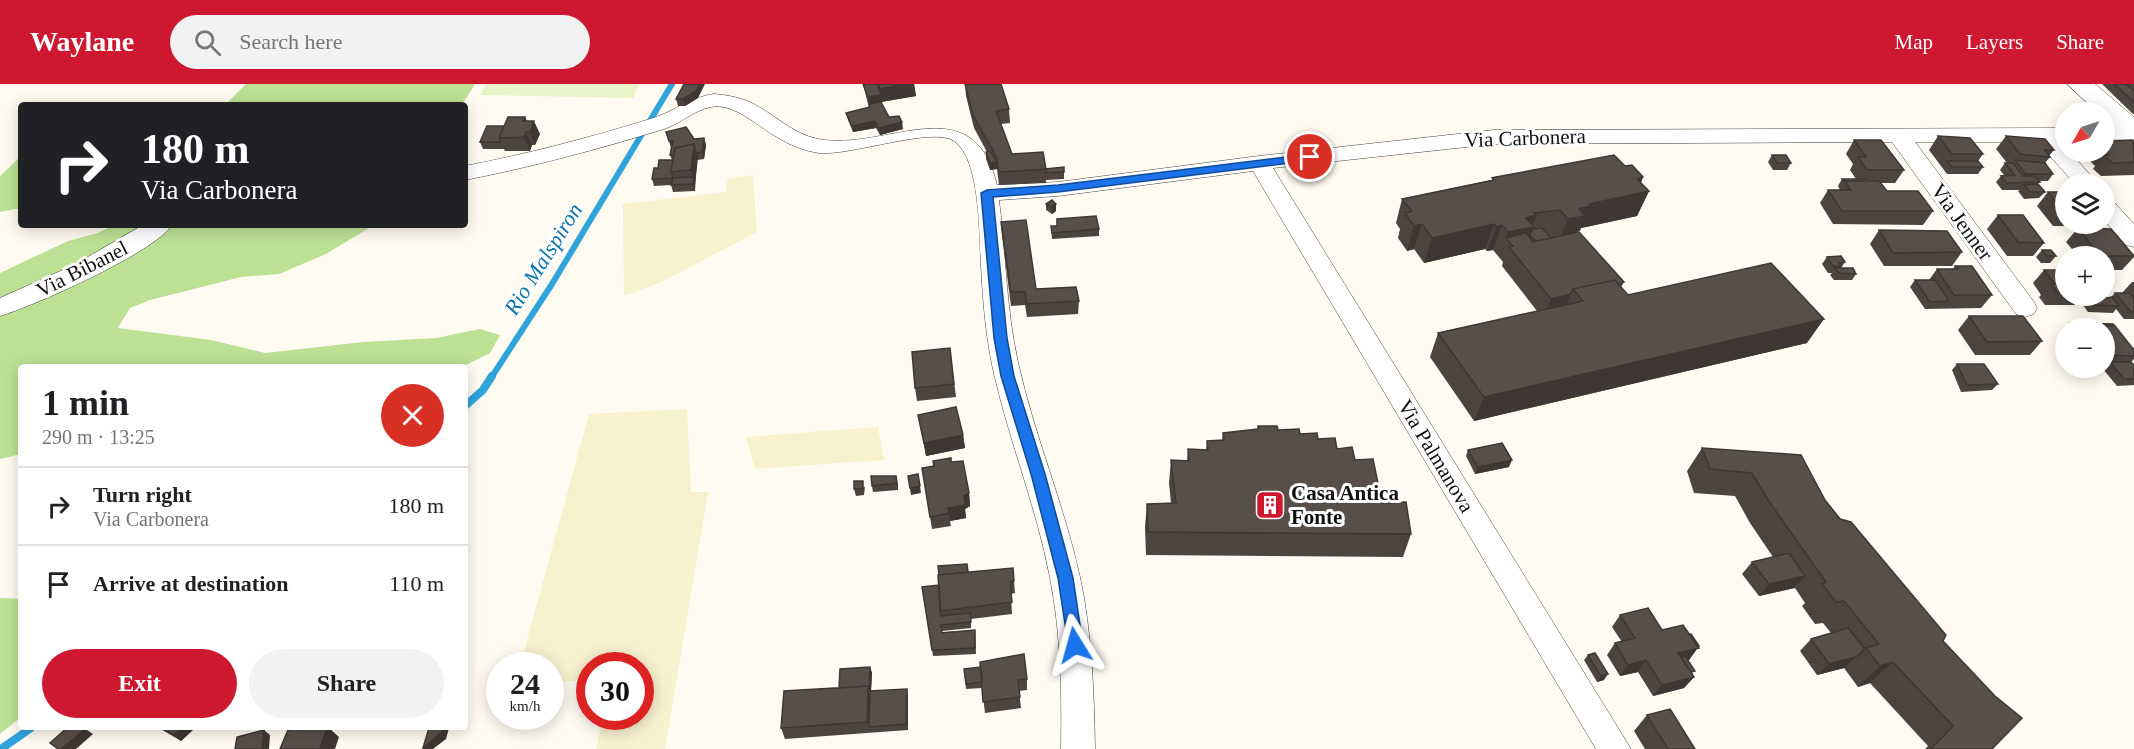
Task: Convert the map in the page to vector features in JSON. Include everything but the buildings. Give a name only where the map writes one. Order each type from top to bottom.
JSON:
[{"type":"street","points":[[2080,84],[2134,133]]},
{"type":"street","points":[[468,172],[502,166],[637,130],[664,122],[705,102],[716,100],[742,108],[796,141],[819,147],[867,143],[930,130],[951,131],[960,135],[974,149],[987,193],[996,311],[1002,348],[1065,578],[1078,668],[1078,749]]},
{"type":"street","points":[[2115,134],[2134,133]]},
{"type":"street","name":"Via Jenner","points":[[1899,136],[2025,308]]},
{"type":"street","name":"Via Carbonera","points":[[987,193],[1058,189],[1258,163],[1494,137],[2055,136]]},
{"type":"street","name":"Via Palmanova","points":[[1258,163],[1614,749]]},
{"type":"street","points":[[2115,217],[2134,239]]},
{"type":"street","name":"Via Bibanel","points":[[0,307],[82,272],[124,249],[156,228]]},
{"type":"shaded area","points":[[753,175],[757,232],[661,282],[624,296],[623,204],[726,192],[727,179]]},
{"type":"shaded area","points":[[687,409],[691,492],[708,492],[665,749],[596,749],[600,730],[654,730],[654,652],[576,652],[576,681],[564,682],[564,652],[524,652],[589,414]]},
{"type":"shaded area","points":[[878,427],[884,460],[755,469],[746,437]]},
{"type":"green space","points":[[246,84],[475,84],[464,102],[228,102]]},
{"type":"green space","points":[[486,84],[639,84],[633,98],[480,95]]},
{"type":"green space","points":[[18,159],[18,209],[0,212],[0,176]]},
{"type":"green space","points":[[107,228],[147,228],[134,237],[0,303],[0,273],[68,241],[98,233]]},
{"type":"green space","points":[[162,228],[369,228],[326,254],[279,274],[241,277],[150,300],[130,308],[118,328],[211,340],[265,353],[363,342],[436,338],[480,329],[500,335],[490,353],[468,364],[18,364],[18,455],[0,459],[0,313]]},
{"type":"green space","points":[[0,598],[18,599],[18,719],[0,734]]},
{"type":"waterway","name":"Rio Malspiron","points":[[491,378],[552,284],[672,84]]},
{"type":"waterway","name":"Rio Malspiron","points":[[468,403],[483,390],[492,376]]},
{"type":"waterway","name":"Rio Malspiron","points":[[1,749],[28,730]]},
{"type":"place","name":"Casa Antica Fonte","points":[[1270,505]]},
{"type":"route","points":[[1075,645],[1065,578],[1038,474],[1008,376],[1000,338],[987,193],[1058,189],[1310,157]]}]
